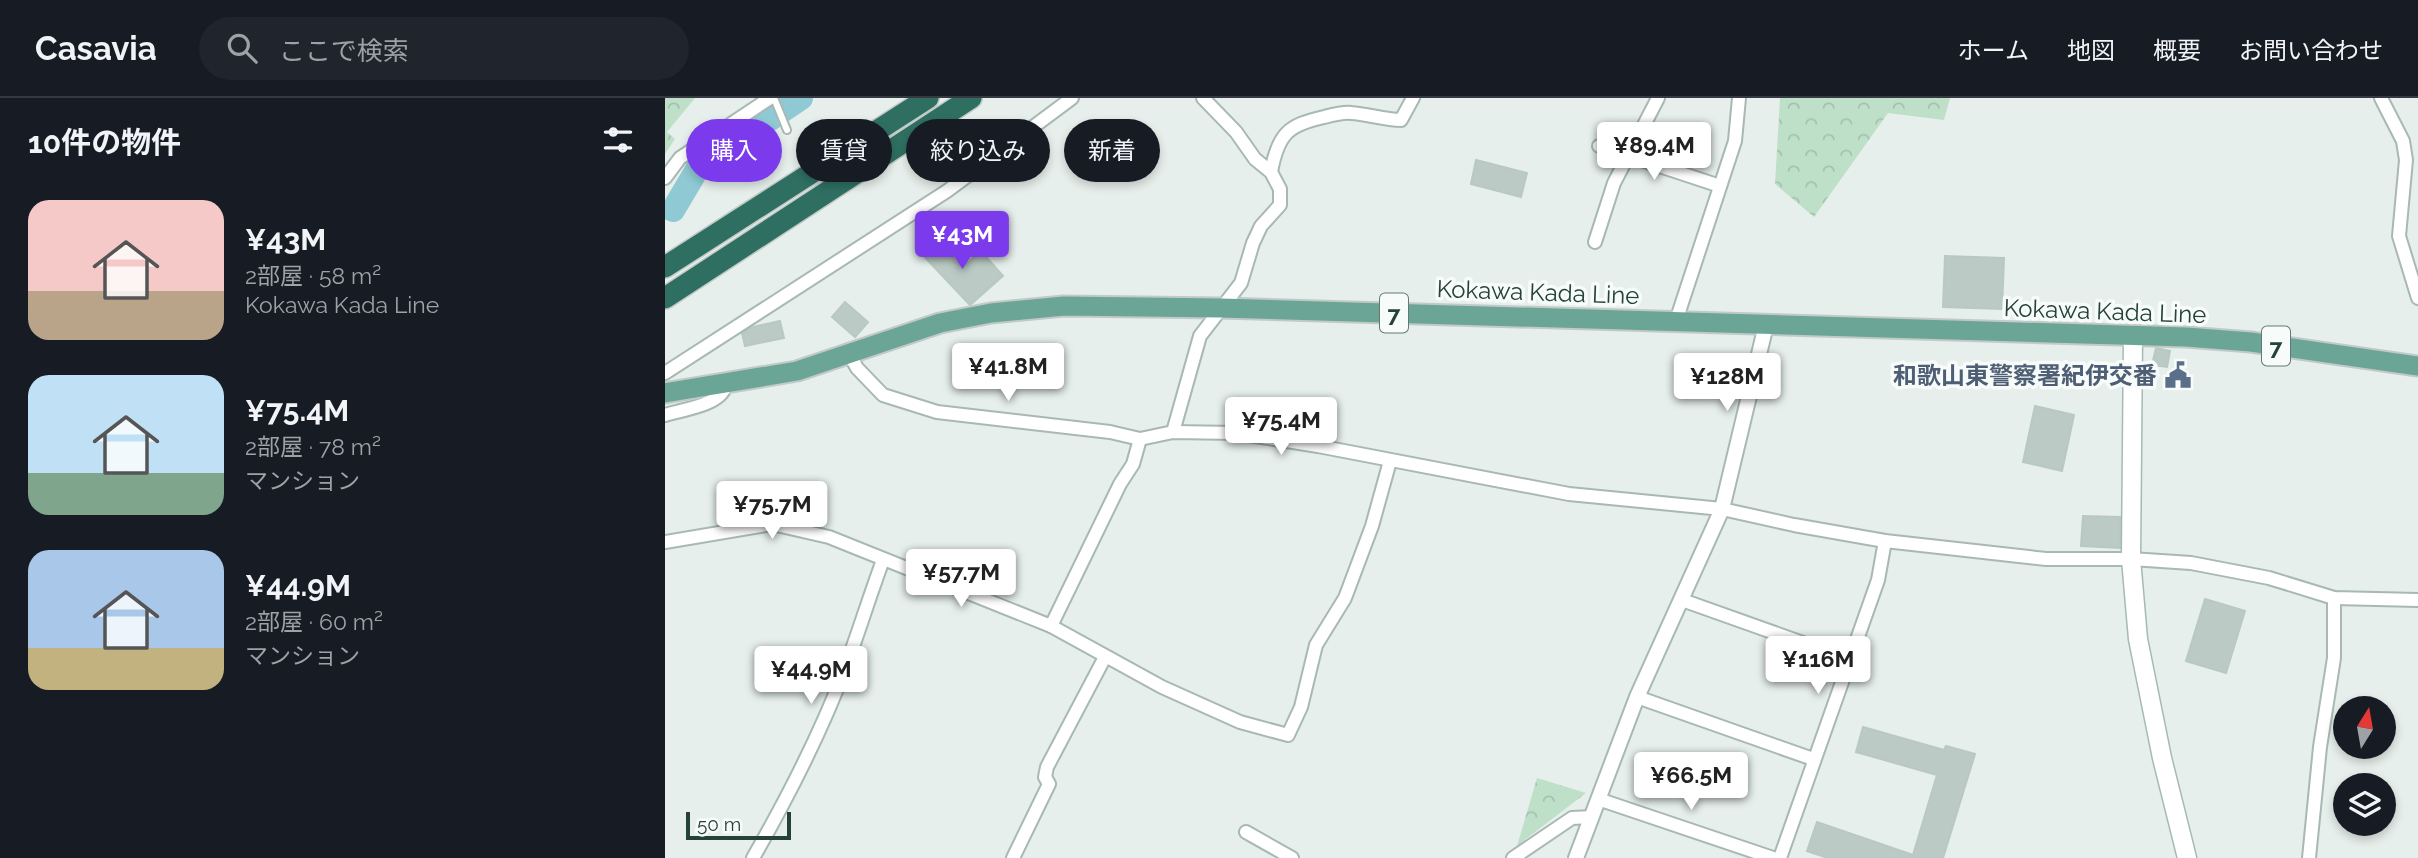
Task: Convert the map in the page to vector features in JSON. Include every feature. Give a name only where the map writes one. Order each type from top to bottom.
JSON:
[{"type":"highway","points":[[665,267],[928,98]]},
{"type":"highway","points":[[665,298],[971,98]]},
{"type":"main road","name":"Kokawa Kada Line","points":[[665,393],[797,371],[940,323],[991,313],[1064,306],[1221,308],[2186,337],[2251,342],[2418,366]]},
{"type":"main road","points":[[2133,337],[2131,559],[2138,639],[2162,758],[2187,858]]},
{"type":"street","points":[[665,373],[858,244],[947,191],[1072,98]]},
{"type":"street","points":[[1173,432],[1200,336],[1241,283],[1261,226],[1280,205],[1280,190],[1271,172],[1255,159],[1236,132],[1203,98]]},
{"type":"street","points":[[1271,172],[1281,140],[1295,124],[1349,113],[1401,120],[1413,98]]},
{"type":"street","points":[[1595,242],[1614,183],[1658,98]]},
{"type":"street","points":[[1676,321],[1735,141],[1739,98]]},
{"type":"street","points":[[2381,98],[2403,141],[2406,160],[2399,236],[2418,298]]},
{"type":"street","points":[[665,178],[680,158],[773,99]]},
{"type":"street","points":[[1599,146],[1720,186]]},
{"type":"street","points":[[1576,858],[1637,697],[1722,509],[1766,325]]},
{"type":"street","points":[[849,354],[857,368],[883,394],[937,412],[1110,432],[1140,439],[1173,432],[1236,433],[1569,494],[1722,509],[1885,541],[2046,559],[2131,559],[2204,565],[2269,578],[2334,598],[2418,600]]},
{"type":"street","points":[[665,415],[717,398],[725,391],[726,383]]},
{"type":"street","points":[[1051,626],[1120,484],[1133,464],[1140,439]]},
{"type":"street","points":[[665,542],[772,524],[829,537],[1051,626],[1162,687],[1240,722],[1289,735],[1301,707],[1316,645],[1345,598],[1372,526],[1391,461]]},
{"type":"street","points":[[1780,858],[1878,580],[1885,541]]},
{"type":"street","points":[[753,858],[795,782],[845,668],[883,560]]},
{"type":"street","points":[[2309,858],[2320,747],[2334,658],[2334,598]]},
{"type":"street","points":[[1682,600],[1848,659]]},
{"type":"street","points":[[1013,858],[1049,784],[1045,777],[1047,767],[1105,657]]},
{"type":"street","points":[[1637,697],[1814,759]]},
{"type":"street","points":[[1598,799],[1773,858]]},
{"type":"street","points":[[1513,858],[1572,818],[1592,817]]},
{"type":"street","points":[[1246,832],[1291,858]]},
{"type":"lane","points":[[773,99],[787,130]]},
{"type":"green space","points":[[665,98],[695,98],[667,132],[675,139],[665,154]]},
{"type":"green space","points":[[1780,98],[1950,98],[1944,120],[1888,113],[1814,217],[1775,184]]},
{"type":"green space","points":[[1537,778],[1586,793],[1517,846]]},
{"type":"building","points":[[1652,128],[1680,134],[1676,150],[1649,145]]},
{"type":"building","points":[[1476,160],[1527,173],[1521,197],[1471,184]]},
{"type":"building","points":[[934,236],[962,268],[981,251],[1003,276],[970,305],[918,250]]},
{"type":"building","points":[[1945,256],[2004,258],[2002,309],[1943,307]]},
{"type":"building","points":[[845,302],[868,322],[855,337],[832,317]]},
{"type":"building","points":[[780,321],[784,338],[745,346],[742,333],[753,327]]},
{"type":"building","points":[[2156,348],[2170,351],[2167,367],[2152,365]]},
{"type":"building","points":[[2035,406],[2074,415],[2062,471],[2023,462]]},
{"type":"building","points":[[2083,516],[2120,517],[2120,548],[2081,546]]},
{"type":"building","points":[[2205,599],[2245,611],[2226,673],[2186,661]]},
{"type":"building","points":[[1863,727],[1944,750],[1946,746],[1975,754],[1943,858],[1828,858],[1807,851],[1817,822],[1913,855],[1937,775],[1856,752]]},
{"type":"waterway","points":[[673,210],[698,168],[801,98]]},
{"type":"place","name":"和歌山東警察署紀伊交番","points":[[2178,375]]}]
